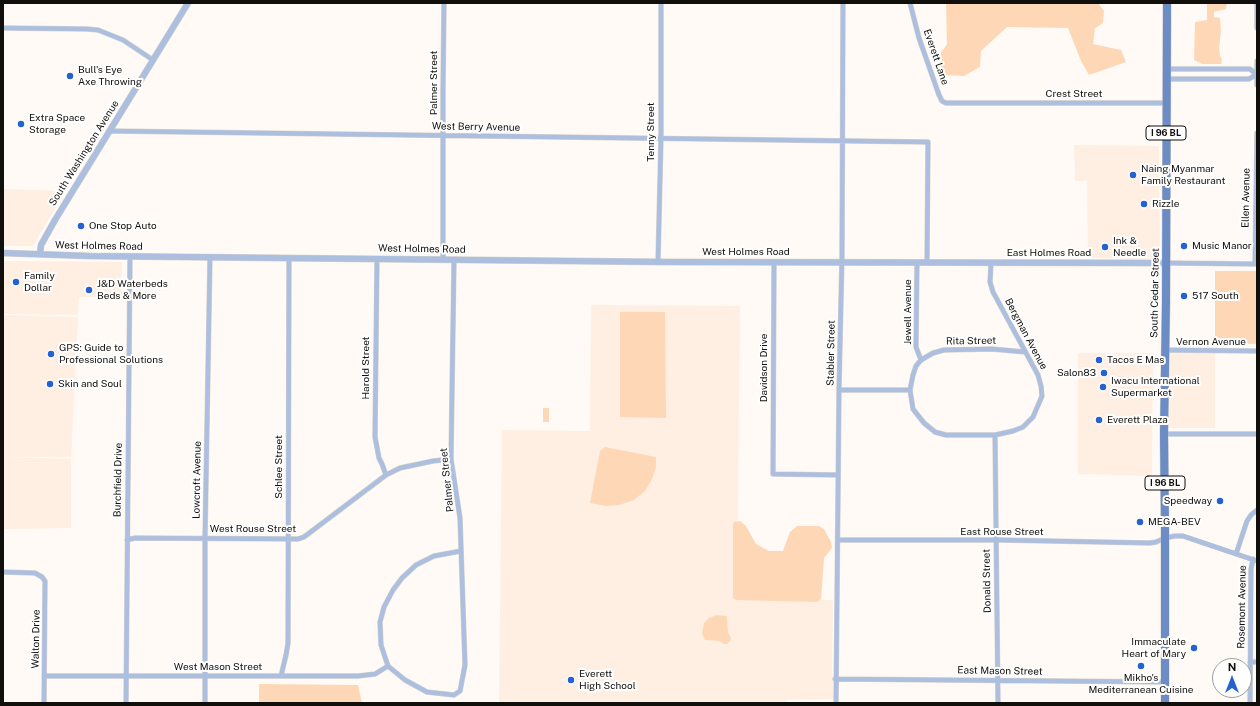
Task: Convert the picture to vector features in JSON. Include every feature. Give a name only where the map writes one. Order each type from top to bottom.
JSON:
[{"type":"main road","name":"South Cedar Street","points":[[1165,703],[1164,350],[1166,263],[1167,3]]},
{"type":"street","name":"South Washington Avenue","points":[[40,254],[41,245],[55,220],[188,3]]},
{"type":"street","name":"Palmer Street","points":[[443,259],[444,3]]},
{"type":"street","name":"Tenny Street","points":[[658,262],[661,138],[661,3]]},
{"type":"street","name":"Stabler Street","points":[[836,703],[835,679],[842,263],[844,3]]},
{"type":"street","name":"Everett Lane","points":[[910,3],[919,38],[942,101],[949,103],[982,103]]},
{"type":"street","points":[[1257,3],[1257,28]]},
{"type":"street","points":[[3,28],[87,28],[98,30],[123,40],[153,60]]},
{"type":"street","points":[[1257,62],[1257,85]]},
{"type":"street","points":[[1166,69],[1250,69],[1257,74]]},
{"type":"street","points":[[1166,79],[1249,79],[1257,74]]},
{"type":"street","name":"Crest Street","points":[[982,103],[1166,103]]},
{"type":"street","name":"West Berry Avenue","points":[[110,131],[928,142],[927,263]]},
{"type":"street","name":"Ellen Avenue","points":[[1256,264],[1255,182],[1257,133]]},
{"type":"street","name":"West Holmes Road","points":[[3,253],[454,260],[842,263]]},
{"type":"street","name":"Burchfield Drive","points":[[126,703],[130,256]]},
{"type":"street","name":"Lowcroft Avenue","points":[[205,703],[205,538],[210,257]]},
{"type":"street","name":"Schlee Street","points":[[281,676],[288,643],[287,539],[289,258]]},
{"type":"street","name":"Harold Street","points":[[377,259],[375,437],[378,458],[386,475]]},
{"type":"street","name":"Palmer Street","points":[[388,666],[405,680],[427,692],[454,695],[460,690],[465,664],[460,518],[451,459],[454,260]]},
{"type":"street","name":"Davidson Drive","points":[[774,263],[773,474],[838,475]]},
{"type":"street","name":"East Holmes Road","points":[[842,263],[1256,264]]},
{"type":"street","name":"Jewell Avenue","points":[[917,263],[916,347],[921,360]]},
{"type":"street","name":"Bergman Avenue","points":[[991,263],[990,282],[993,292],[1042,386],[1042,396],[1033,418],[1022,427],[1013,431],[995,435]]},
{"type":"street","name":"Rita Street","points":[[921,360],[933,353],[944,350],[992,349],[1025,352]]},
{"type":"street","name":"Vernon Avenue","points":[[1164,350],[1257,351]]},
{"type":"street","points":[[921,360],[916,366],[910,390],[913,409],[924,423],[935,432],[946,435],[995,435]]},
{"type":"street","points":[[839,390],[910,390]]},
{"type":"street","points":[[1164,434],[1257,434]]},
{"type":"street","name":"Donald Street","points":[[995,435],[998,703]]},
{"type":"street","name":"West Rouse Street","points":[[127,540],[135,538],[298,539],[304,537],[386,475],[400,468],[451,459]]},
{"type":"street","points":[[1236,554],[1247,521],[1257,510]]},
{"type":"street","name":"East Rouse Street","points":[[838,540],[1150,543],[1165,538],[1183,536],[1255,560]]},
{"type":"street","points":[[388,666],[381,645],[380,622],[384,607],[393,590],[402,578],[416,565],[434,556],[461,550]]},
{"type":"street","name":"Rosemont Avenue","points":[[1250,658],[1251,569],[1255,560]]},
{"type":"street","name":"Walton Drive","points":[[3,572],[34,573],[42,577],[46,586],[44,703]]},
{"type":"street","name":"West Mason Street","points":[[44,676],[358,676],[375,674],[388,666]]},
{"type":"street","name":"East Mason Street","points":[[835,679],[1165,682]]},
{"type":"shaded area","points":[[946,3],[1098,3],[1104,11],[1103,23],[1095,28],[1093,44],[1121,50],[1126,62],[1089,75],[1081,61],[1068,28],[1007,27],[981,51],[980,67],[964,76],[944,75],[936,60],[947,44]]},
{"type":"shaded area","points":[[1207,3],[1227,3],[1226,9],[1214,12],[1214,17],[1220,18],[1221,32],[1219,48],[1222,59],[1221,64],[1202,64],[1194,60],[1195,22],[1207,20]]},
{"type":"shaded area","points":[[1074,145],[1159,146],[1160,259],[1088,258],[1087,181],[1075,181]]},
{"type":"shaded area","points":[[3,189],[65,191],[33,246],[3,246]]},
{"type":"shaded area","points":[[3,261],[122,262],[121,297],[79,297],[78,315],[3,314]]},
{"type":"shaded area","points":[[1215,271],[1257,271],[1257,344],[1215,343]]},
{"type":"shaded area","points":[[591,305],[740,306],[737,599],[833,600],[832,672],[834,699],[787,700],[787,703],[499,703],[502,430],[590,431]]},
{"type":"shaded area","points":[[620,312],[665,312],[666,418],[620,417]]},
{"type":"shaded area","points":[[3,315],[78,317],[71,457],[3,457]]},
{"type":"shaded area","points":[[1169,350],[1215,350],[1215,428],[1169,428]]},
{"type":"shaded area","points":[[1078,353],[1153,353],[1152,476],[1078,474]]},
{"type":"shaded area","points":[[543,408],[549,408],[549,422],[543,422]]},
{"type":"shaded area","points":[[605,447],[656,457],[656,467],[652,479],[645,491],[634,500],[619,505],[606,506],[590,503],[600,451]]},
{"type":"shaded area","points":[[3,457],[71,459],[71,528],[3,529]]},
{"type":"shaded area","points":[[740,521],[746,526],[756,544],[769,551],[783,551],[790,532],[797,526],[819,526],[824,529],[831,542],[832,548],[824,558],[821,599],[817,602],[736,600],[733,598],[733,525],[734,522]]},
{"type":"shaded area","points":[[717,615],[727,617],[728,632],[731,638],[727,644],[720,641],[705,640],[702,634],[704,623],[709,618]]},
{"type":"shaded area","points":[[259,684],[358,685],[362,703],[259,703]]},
{"type":"place","name":"Bull's Eye Axe Throwing","points":[[70,76]]},
{"type":"place","name":"Extra Space Storage","points":[[21,124]]},
{"type":"place","name":"Naing Myanmar Family Restaurant","points":[[1133,175]]},
{"type":"place","name":"Rizzle","points":[[1144,204]]},
{"type":"place","name":"One Stop Auto","points":[[81,226]]},
{"type":"place","name":"Music Manor","points":[[1184,246]]},
{"type":"place","name":"Ink & Needle","points":[[1105,247]]},
{"type":"place","name":"Family Dollar","points":[[16,282]]},
{"type":"place","name":"J&D Waterbeds Beds & More","points":[[89,290]]},
{"type":"place","name":"517 South","points":[[1184,296]]},
{"type":"place","name":"GPS: Guide to Professional Solutions","points":[[51,354]]},
{"type":"place","name":"Tacos E Mas","points":[[1099,360]]},
{"type":"place","name":"Salon83","points":[[1104,373]]},
{"type":"place","name":"Skin and Soul","points":[[50,384]]},
{"type":"place","name":"Iwacu International Supermarket","points":[[1103,387]]},
{"type":"place","name":"Everett Plaza","points":[[1099,420]]},
{"type":"place","name":"Speedway","points":[[1220,501]]},
{"type":"place","name":"MEGA-BEV","points":[[1140,522]]},
{"type":"place","name":"Immaculate Heart of Mary","points":[[1194,648]]},
{"type":"place","name":"Mikho's Mediterranean Cuisine","points":[[1141,666]]},
{"type":"place","name":"Everett High School","points":[[571,680]]}]
